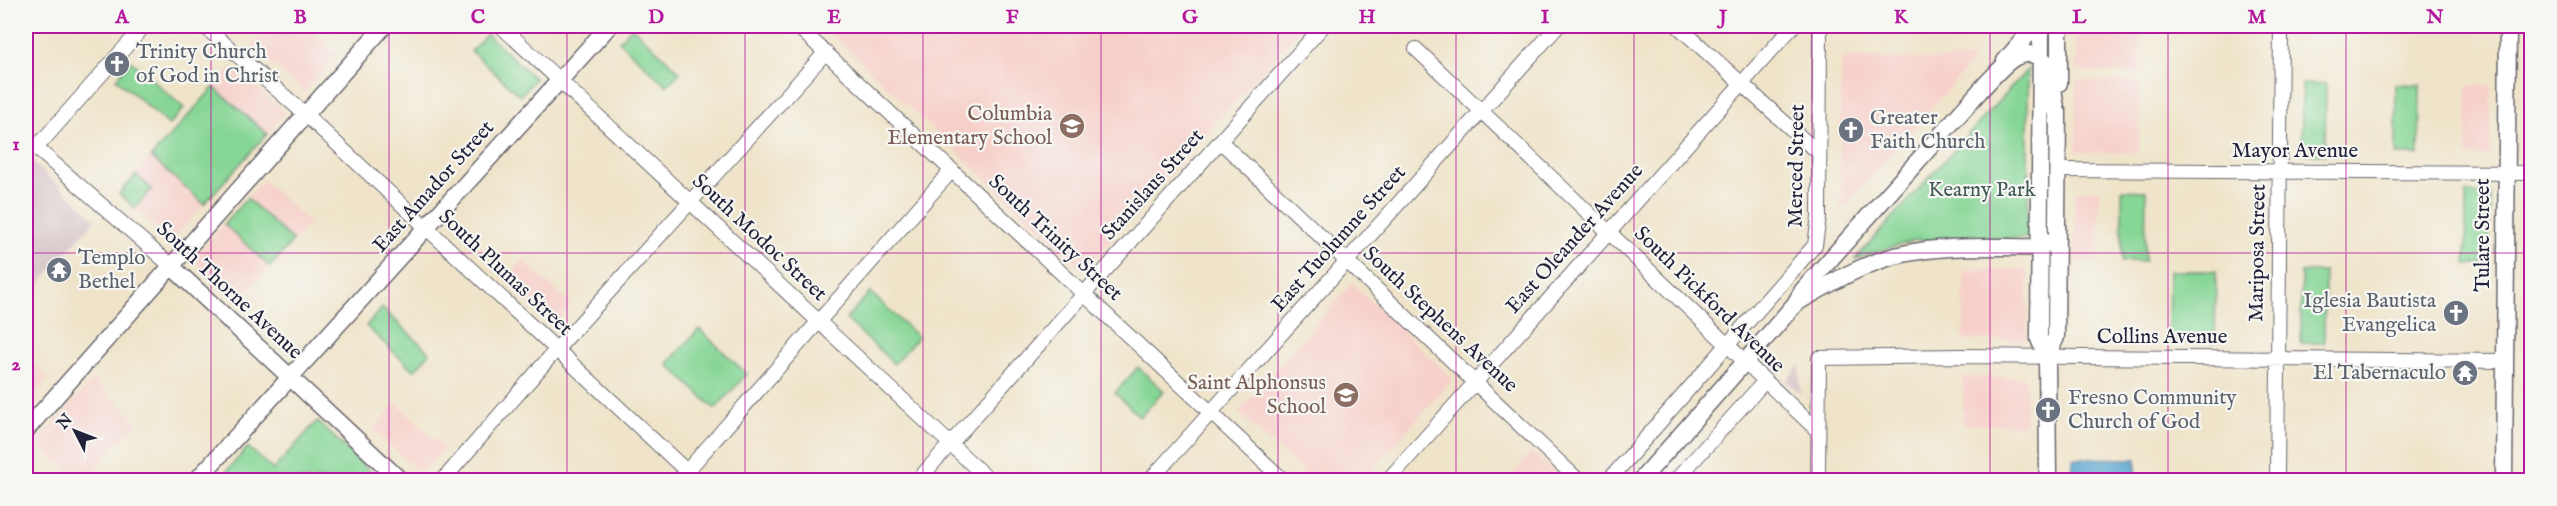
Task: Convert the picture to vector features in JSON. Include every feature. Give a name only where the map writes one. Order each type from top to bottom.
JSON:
[{"type":"main road","points":[[26,430],[384,26]]},
{"type":"main road","name":"East Amador Street","points":[[197,480],[609,26]]},
{"type":"main road","points":[[1641,480],[1795,304],[1803,290],[2035,26]]},
{"type":"main road","points":[[2041,26],[2038,339],[2047,358]]},
{"type":"main road","points":[[2048,480],[2047,358],[2056,337],[2059,26]]},
{"type":"main road","name":"Tulare Street","points":[[2504,480],[2508,26]]},
{"type":"main road","points":[[1982,89],[2015,57],[2029,54],[2040,57],[2050,69],[2058,121]]},
{"type":"main road","points":[[1795,304],[1865,266],[1901,254],[1953,247],[2040,247],[2058,230]]},
{"type":"main road","name":"South Thorne Avenue","points":[[170,265],[396,479]]},
{"type":"street","points":[[31,143],[144,26]]},
{"type":"street","name":"South Plumas Street","points":[[204,26],[305,114],[556,350],[687,478]]},
{"type":"street","name":"South Modoc Street","points":[[501,26],[989,480]]},
{"type":"street","name":"South Trinity Street","points":[[797,26],[1283,480]]},
{"type":"street","name":"Stanislaus Street","points":[[918,480],[1323,26]]},
{"type":"street","name":"East Tuolumne Street","points":[[1150,480],[1558,26]]},
{"type":"street","points":[[1678,26],[1820,152]]},
{"type":"street","name":"East Oleander Avenue","points":[[1388,480],[1793,26]]},
{"type":"street","name":"Merced Street","points":[[1609,480],[1810,253],[1818,236],[1821,26]]},
{"type":"street","name":"Mariposa Street","points":[[2277,480],[2281,26]]},
{"type":"street","name":"South Pickford Avenue","points":[[1416,49],[1818,431]]},
{"type":"street","points":[[443,480],[689,201],[826,52]]},
{"type":"street","name":"South Stephens Avenue","points":[[1220,141],[1578,480]]},
{"type":"street","name":"South Thorne Avenue","points":[[31,143],[170,265]]},
{"type":"street","points":[[687,478],[952,170]]},
{"type":"street","name":"Mayor Avenue","points":[[2058,170],[2532,173]]},
{"type":"street","name":"Collins Avenue","points":[[1818,431],[1819,358],[2278,358],[2504,361]]},
{"type":"street","points":[[1676,480],[1764,382]]},
{"type":"street","points":[[1818,431],[1818,480]]},
{"type":"shaded area","points":[[268,26],[304,26],[337,55],[304,92],[251,46]]},
{"type":"shaded area","name":"Columbia Elementary School","points":[[822,26],[1303,26],[1084,270]]},
{"type":"shaded area","points":[[2077,26],[2140,26],[2140,73],[2076,72]]},
{"type":"shaded area","points":[[1841,58],[1975,59],[1840,212],[1840,111]]},
{"type":"shaded area","points":[[232,67],[285,113],[267,134],[214,87]]},
{"type":"shaded area","points":[[2076,81],[2140,82],[2139,153],[2076,152]]},
{"type":"shaded area","points":[[2467,85],[2491,85],[2490,156],[2467,156]]},
{"type":"shaded area","points":[[2528,86],[2532,86],[2531,156],[2528,156]]},
{"type":"shaded area","points":[[26,157],[96,219],[26,299]]},
{"type":"shaded area","points":[[151,157],[204,204],[172,241],[135,208],[152,189],[136,175]]},
{"type":"shaded area","points":[[263,180],[309,223],[293,241],[247,198]]},
{"type":"shaded area","points":[[2075,190],[2099,190],[2098,261],[2075,261]]},
{"type":"shaded area","points":[[224,224],[270,267],[238,303],[193,260]]},
{"type":"shaded area","points":[[523,260],[571,305],[555,323],[507,278]]},
{"type":"shaded area","points":[[1964,269],[2028,270],[2027,340],[1963,340]]},
{"type":"shaded area","name":"Saint Alphonsus School","points":[[1352,283],[1453,379],[1363,480],[1311,480],[1238,412]]},
{"type":"shaded area","points":[[26,357],[49,378],[26,405]]},
{"type":"shaded area","points":[[1800,364],[1800,394],[1786,381]]},
{"type":"shaded area","points":[[1963,377],[2026,378],[2026,425],[1962,424]]},
{"type":"shaded area","points":[[93,379],[138,422],[86,480],[77,480],[36,443]]},
{"type":"shaded area","points":[[396,403],[444,448],[421,474],[373,429]]},
{"type":"shaded area","points":[[1532,452],[1563,480],[1507,480]]},
{"type":"green space","points":[[632,27],[680,72],[667,86],[619,41]]},
{"type":"green space","points":[[487,34],[535,79],[520,96],[471,51]]},
{"type":"green space","points":[[131,61],[184,108],[169,125],[116,79]]},
{"type":"green space","name":"Kearny Park","points":[[2028,69],[2028,238],[1916,240],[1855,259]]},
{"type":"green space","points":[[2302,84],[2326,84],[2325,154],[2302,154]]},
{"type":"green space","points":[[2396,84],[2420,85],[2419,155],[2396,155]]},
{"type":"green space","points":[[214,87],[267,134],[204,204],[151,157]]},
{"type":"green space","points":[[136,175],[152,189],[135,208],[119,194]]},
{"type":"green space","points":[[2122,190],[2146,191],[2145,261],[2122,261]]},
{"type":"green space","points":[[2466,193],[2490,194],[2489,264],[2466,264]]},
{"type":"green space","points":[[247,198],[293,241],[270,267],[224,224]]},
{"type":"green space","points":[[2169,271],[2216,271],[2215,342],[2168,342]]},
{"type":"green space","points":[[2301,272],[2325,272],[2324,343],[2301,343]]},
{"type":"green space","points":[[870,292],[918,337],[894,364],[846,319]]},
{"type":"green space","points":[[382,308],[430,353],[414,371],[366,326]]},
{"type":"green space","points":[[699,329],[747,374],[715,409],[667,364]]},
{"type":"green space","points":[[1138,367],[1164,391],[1140,417],[1115,393]]},
{"type":"green space","points":[[317,421],[373,474],[372,480],[284,480],[280,477],[277,480],[219,480],[248,447],[273,470]]},
{"type":"water","points":[[2073,458],[2136,459],[2136,480],[2072,480]]},
{"type":"place","name":"Trinity Church of God in Christ","points":[[117,64]]},
{"type":"place","name":"Columbia Elementary School","points":[[1072,126]]},
{"type":"place","name":"Greater Faith Church","points":[[1851,130]]},
{"type":"place","name":"Templo Bethel","points":[[59,270]]},
{"type":"place","name":"Iglesia Bautista Evangelica","points":[[2456,313]]},
{"type":"place","name":"El Tabernaculo","points":[[2465,373]]},
{"type":"place","name":"Saint Alphonsus School","points":[[1346,395]]},
{"type":"place","name":"Fresno Community Church of God","points":[[2048,410]]}]
